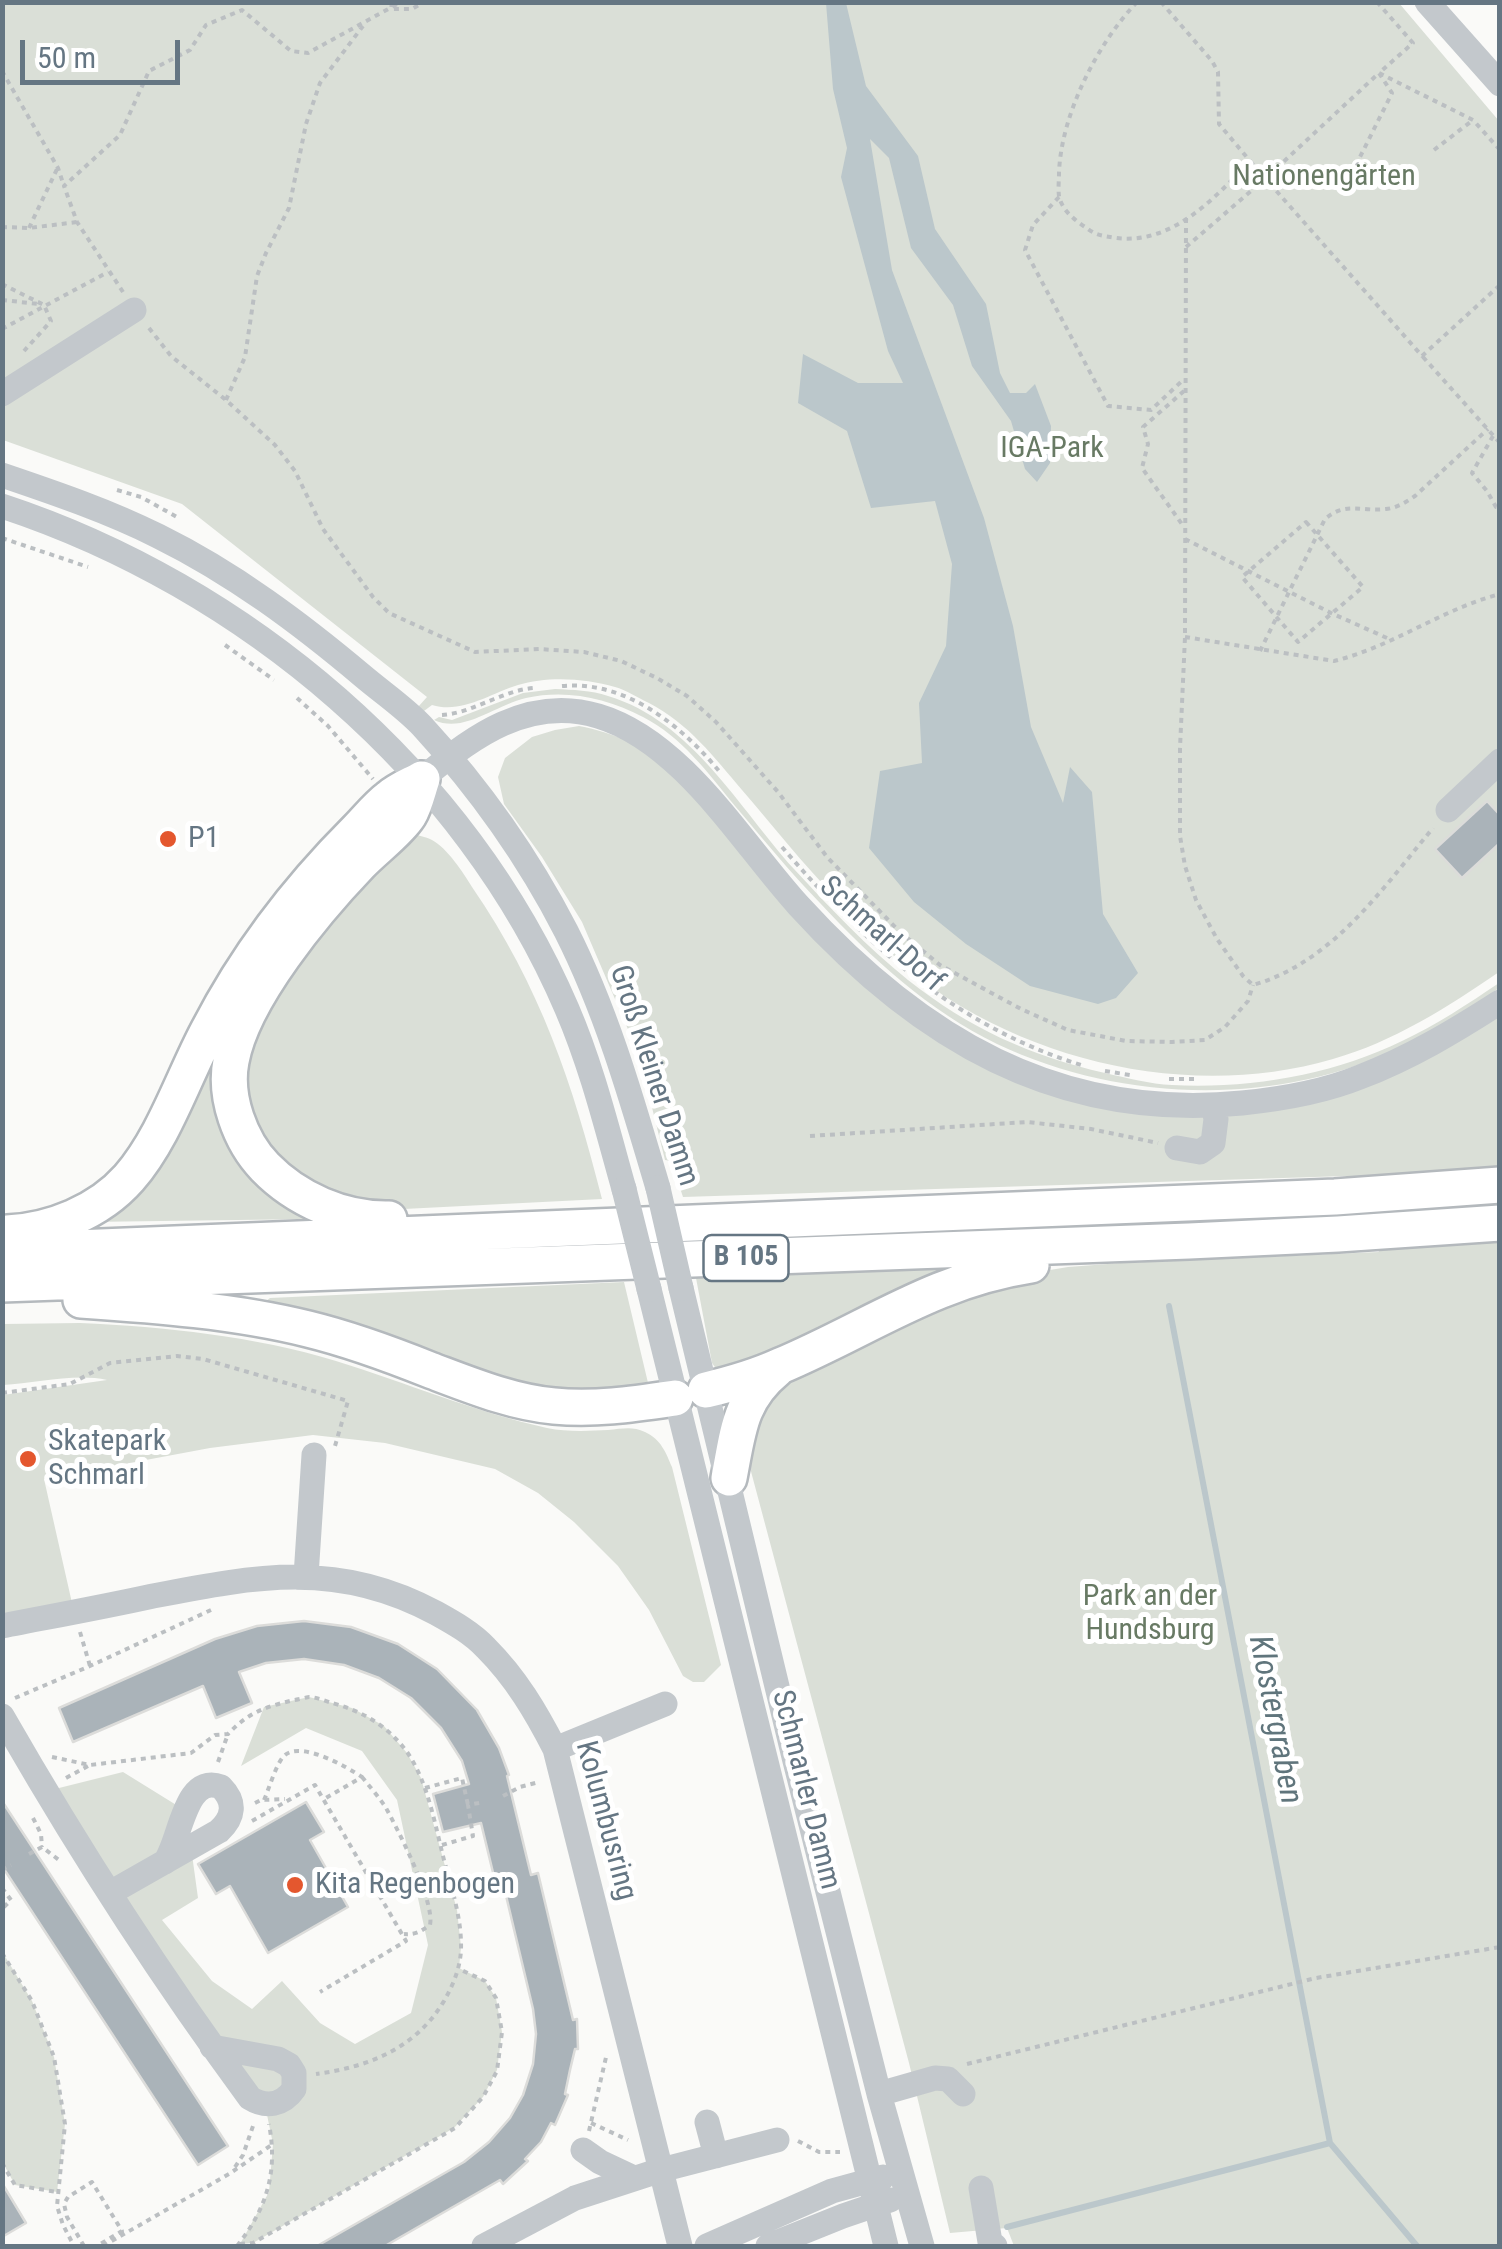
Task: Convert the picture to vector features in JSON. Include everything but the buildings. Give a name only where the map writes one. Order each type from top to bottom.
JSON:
[{"type":"highway","points":[[435,768],[409,816],[359,864],[309,923],[250,1009],[230,1064],[236,1118],[246,1143],[275,1177],[298,1194],[336,1211],[376,1220],[462,1217],[502,1232]]},
{"type":"highway","points":[[2,1234],[64,1221],[101,1202],[128,1179],[151,1147],[209,1028],[272,928],[338,849],[390,797],[435,768]]},
{"type":"highway","name":"B 105","points":[[2,1251],[1335,1197],[1500,1185]]},
{"type":"highway","name":"B 105","points":[[10,1283],[1189,1240],[1500,1222]]},
{"type":"highway","points":[[10,1283],[57,1299],[212,1313],[306,1328],[510,1398],[550,1406],[604,1408],[736,1382],[780,1366],[913,1300],[996,1270],[1042,1263],[1138,1258],[1189,1240]]},
{"type":"highway","points":[[728,1478],[748,1402],[760,1383],[780,1366]]},
{"type":"street","points":[[1426,2],[1500,84]]},
{"type":"street","points":[[2,394],[134,310]]},
{"type":"street","name":"Groß Kleiner Damm","points":[[2,476],[43,488],[158,536],[238,581],[318,639],[420,724],[462,830],[535,944],[567,1008],[592,1073],[663,1348],[690,1381],[690,1394]]},
{"type":"street","points":[[43,488],[46,522]]},
{"type":"street","name":"Groß Kleiner Damm","points":[[2,506],[123,555],[195,593],[308,674],[384,740],[435,768],[490,809],[528,864],[565,929],[610,1032],[658,1188],[682,1288],[690,1394]]},
{"type":"street","name":"Schmarl-Dorf","points":[[435,768],[484,732],[527,714],[574,710],[627,728],[657,746],[683,769],[796,904],[881,987],[963,1045],[1050,1082],[1103,1097],[1146,1104],[1214,1106],[1310,1092],[1404,1059],[1500,1002]]},
{"type":"street","points":[[1448,810],[1500,761]]},
{"type":"street","points":[[1177,1148],[1200,1152],[1213,1143],[1214,1106]]},
{"type":"street","name":"Schmarler Damm","points":[[690,1394],[728,1478],[794,1757],[922,2246]]},
{"type":"street","name":"Schmarler Damm","points":[[690,1394],[886,2246]]},
{"type":"street","points":[[306,1576],[324,1455]]},
{"type":"street","name":"Kolumbusring","points":[[2,1626],[257,1578],[306,1576],[391,1591],[455,1624],[484,1644],[531,1703],[555,1749],[680,2246]]},
{"type":"street","points":[[555,1749],[666,1704]]},
{"type":"street","points":[[2,1716],[110,1894],[212,2047],[250,2098],[265,2104],[279,2102],[291,2094],[294,2072],[278,2059],[212,2047]]},
{"type":"street","points":[[110,1894],[165,1862]]},
{"type":"street","points":[[880,2094],[935,2078],[956,2086]]},
{"type":"street","points":[[707,2122],[716,2156]]},
{"type":"street","points":[[484,2246],[575,2198],[662,2170],[787,2140]]},
{"type":"street","points":[[583,2150],[634,2178]]},
{"type":"street","points":[[768,2246],[873,2192],[905,2183]]},
{"type":"street","points":[[982,2188],[990,2242],[995,2246]]},
{"type":"street","points":[[707,2246],[832,2191],[873,2192]]},
{"type":"path","points":[[240,2],[242,10],[291,51],[308,53],[401,2]]},
{"type":"path","points":[[392,6],[412,9],[424,2]]},
{"type":"path","points":[[1137,2],[1102,49],[1077,98],[1060,148],[1059,197],[1072,219],[1097,235],[1124,239],[1155,235],[1222,192],[1250,162]]},
{"type":"path","points":[[1160,2],[1218,72],[1219,124],[1500,443]]},
{"type":"path","points":[[1186,247],[1414,44],[1377,2]]},
{"type":"path","points":[[64,186],[120,136],[149,71],[190,50],[206,25],[242,10]]},
{"type":"path","points":[[226,400],[245,357],[257,276],[289,208],[306,124],[320,83],[366,22]]},
{"type":"path","points":[[2,71],[58,168],[77,222],[134,310],[172,356],[274,445],[294,471],[323,530],[389,613],[475,652],[539,649],[584,652],[621,661],[687,696],[716,722],[778,792],[827,857],[900,932],[940,965],[1068,1030],[1126,1041],[1205,1040],[1225,1027],[1248,1002],[1253,985]]},
{"type":"path","points":[[1379,73],[1473,120],[1500,150]]},
{"type":"path","points":[[1346,185],[1392,93],[1379,73]]},
{"type":"path","points":[[1434,150],[1473,120]]},
{"type":"path","points":[[29,228],[58,168]]},
{"type":"path","points":[[1059,197],[1033,225],[1025,250],[1108,406],[1151,410],[1184,379]]},
{"type":"path","points":[[1186,218],[1185,637],[1180,836],[1184,866],[1196,900],[1217,939],[1253,985]]},
{"type":"path","points":[[2,227],[77,222]]},
{"type":"path","points":[[2,329],[109,271]]},
{"type":"path","points":[[2,284],[44,305],[52,322],[15,361]]},
{"type":"path","points":[[1422,356],[1500,284]]},
{"type":"path","points":[[2,300],[44,305]]},
{"type":"path","points":[[1184,391],[1143,426],[1148,444],[1142,468],[1185,528]]},
{"type":"path","points":[[1260,650],[1325,519],[1344,508],[1388,510],[1402,504],[1416,496],[1488,429]]},
{"type":"path","points":[[1493,436],[1472,473],[1500,508]]},
{"type":"path","points":[[1306,522],[1317,533],[1363,586],[1298,642],[1242,578],[1306,522]]},
{"type":"path","points":[[2,538],[100,571]]},
{"type":"path","points":[[1185,538],[1390,639]]},
{"type":"path","points":[[1185,637],[1334,661],[1358,655],[1477,600],[1500,594]]},
{"type":"path","points":[[226,645],[272,679]]},
{"type":"path","points":[[557,686],[608,690],[637,702],[681,730],[723,776]]},
{"type":"path","points":[[432,712],[444,716],[519,690],[538,688]]},
{"type":"path","points":[[288,690],[328,726],[369,775]]},
{"type":"path","points":[[1253,985],[1275,979],[1309,959],[1356,921],[1448,810]]},
{"type":"path","points":[[779,843],[844,916],[894,962],[948,1003],[1050,1055],[1094,1069],[1141,1077]]},
{"type":"path","points":[[1156,1079],[1196,1079]]},
{"type":"path","points":[[810,1136],[1028,1122],[1091,1128],[1177,1148]]},
{"type":"path","points":[[2,1392],[70,1384],[110,1363],[190,1356],[348,1401],[324,1455]]},
{"type":"path","points":[[2,1703],[213,1609]]},
{"type":"path","points":[[75,1612],[90,1666]]},
{"type":"path","points":[[23,1752],[90,1765],[191,1753],[215,1734],[228,1734],[264,1707],[309,1697],[352,1708],[384,1726],[407,1752],[422,1778],[457,1910],[459,1968],[434,2017],[412,2040],[381,2058],[342,2070],[303,2076],[294,2072]]},
{"type":"path","points":[[264,1800],[283,1756],[292,1752],[339,1762],[362,1776],[385,1806],[432,1916],[422,1931],[402,1934]]},
{"type":"path","points":[[48,1792],[90,1765]]},
{"type":"path","points":[[324,1799],[362,1776]]},
{"type":"path","points":[[504,1796],[520,1787],[563,1776]]},
{"type":"path","points":[[424,1788],[462,1778],[474,1836],[440,1845]]},
{"type":"path","points":[[249,1817],[246,1825],[315,1784],[406,1941],[320,1992]]},
{"type":"path","points":[[250,1806],[264,1800],[289,1799]]},
{"type":"path","points":[[468,1804],[484,1802]]},
{"type":"path","points":[[2,1870],[10,1865]]},
{"type":"path","points":[[2,1888],[11,1900],[2,1909]]},
{"type":"path","points":[[956,2086],[954,2067],[1316,1978],[1500,1947]]},
{"type":"path","points":[[2,1953],[32,2001],[54,2057],[66,2124],[57,2192],[58,2215],[74,2246]]},
{"type":"path","points":[[239,2245],[253,2242],[454,2128],[484,2097],[497,2070],[502,2032],[496,1998],[485,1981],[459,1968]]},
{"type":"path","points":[[583,2150],[610,2038]]},
{"type":"path","points":[[239,2245],[269,2192],[273,2144],[265,2104]]},
{"type":"path","points":[[229,2174],[243,2155],[265,2104]]},
{"type":"path","points":[[591,2124],[638,2145]]},
{"type":"path","points":[[787,2140],[820,2152],[840,2152]]},
{"type":"path","points":[[100,2246],[229,2174],[273,2144]]},
{"type":"path","points":[[2,2163],[16,2185],[57,2192]]},
{"type":"path","points":[[84,2246],[64,2204],[68,2197],[92,2182],[122,2231],[100,2246]]},
{"type":"green space","name":"IGA-Park","points":[[2,3],[1399,3],[1499,121],[1499,972],[1440,1010],[1377,1043],[1286,1070],[1190,1075],[1095,1061],[1049,1047],[962,1007],[895,957],[824,885],[700,742],[663,711],[619,688],[566,679],[529,682],[465,705],[432,705],[424,711],[418,707],[427,697],[182,504],[3,440]]},
{"type":"green space","points":[[555,689],[608,696],[665,725],[712,769],[821,898],[893,967],[977,1026],[1051,1058],[1164,1084],[1260,1082],[1319,1071],[1375,1053],[1427,1028],[1499,983],[1499,988],[1402,1047],[1354,1067],[1304,1080],[1252,1088],[1147,1087],[1045,1064],[972,1031],[902,982],[809,891],[694,757],[643,717],[601,700],[556,694],[526,698],[468,721],[434,720],[452,720],[523,693]]},
{"type":"green space","name":"Park an der Hundsburg","points":[[579,726],[628,741],[660,760],[834,956],[1032,1085],[1249,1112],[1499,1016],[1499,2246],[1014,2246],[1007,2228],[950,2233],[909,2063],[749,1464],[755,1408],[811,1361],[1020,1275],[1121,1263],[1379,1252],[1346,1176],[683,1197],[671,1161],[665,1160],[639,1055],[582,922],[504,804],[498,777],[505,758],[532,737]]},
{"type":"green space","points":[[411,831],[438,844],[454,861],[517,961],[566,1076],[602,1199],[384,1210],[306,1188],[259,1139],[246,1102],[246,1063],[260,1017],[355,887]]},
{"type":"green space","points":[[229,1030],[260,1185],[272,1197],[312,1219],[87,1222]]},
{"type":"green space","points":[[972,1265],[768,1361],[717,1370],[712,1363],[696,1278]]},
{"type":"green space","points":[[624,1282],[649,1387],[563,1396],[269,1306],[266,1301],[270,1298]]},
{"type":"green space","points":[[80,1323],[177,1330],[274,1345],[547,1428],[631,1428],[651,1435],[672,1467],[721,1665],[704,1682],[693,1682],[683,1676],[649,1610],[618,1566],[538,1493],[495,1469],[385,1443],[313,1435],[210,1448],[44,1479],[72,1603],[3,1616],[3,1395],[107,1380],[69,1378],[3,1385],[3,1324]]},
{"type":"green space","points":[[309,1697],[352,1708],[384,1726],[407,1753],[421,1778],[457,1910],[459,1968],[485,1981],[496,1998],[502,2032],[497,2070],[483,2097],[454,2128],[253,2243],[240,2244],[269,2192],[273,2144],[265,2105],[47,1791],[123,1772],[186,1811],[198,1898],[162,1920],[212,1981],[252,2009],[282,1981],[320,2023],[355,2044],[411,2013],[428,1945],[397,1800],[362,1751],[306,1728],[241,1766],[264,1707]]},
{"type":"green space","points":[[3,1953],[32,2001],[54,2057],[65,2124],[57,2192],[15,2185],[3,2163]]},
{"type":"shaded area","points":[[826,3],[846,3],[866,86],[918,156],[935,229],[986,304],[1000,373],[1010,393],[1026,393],[1035,384],[1051,426],[1050,463],[1037,482],[1025,469],[1011,421],[972,366],[953,305],[911,248],[889,158],[870,139],[892,270],[984,518],[1013,626],[1031,727],[1063,803],[1070,767],[1092,792],[1103,914],[1138,973],[1116,998],[1098,1004],[1030,986],[966,944],[914,902],[869,848],[880,771],[922,763],[919,703],[946,646],[952,564],[935,501],[871,508],[847,431],[798,403],[803,354],[858,383],[903,383],[888,351],[841,177],[847,148],[833,89]]},
{"type":"waterway","name":"Klostergraben","points":[[1169,1306],[1330,2143],[1417,2246]]},
{"type":"waterway","points":[[1007,2227],[1330,2143]]},
{"type":"place","name":"P1","points":[[168,839]]},
{"type":"place","name":"Skatepark Schmarl","points":[[28,1459]]},
{"type":"place","name":"Kita Regenbogen","points":[[295,1885]]},
{"type":"park label","name":"Nationengärten","points":[[1324,177]]}]
